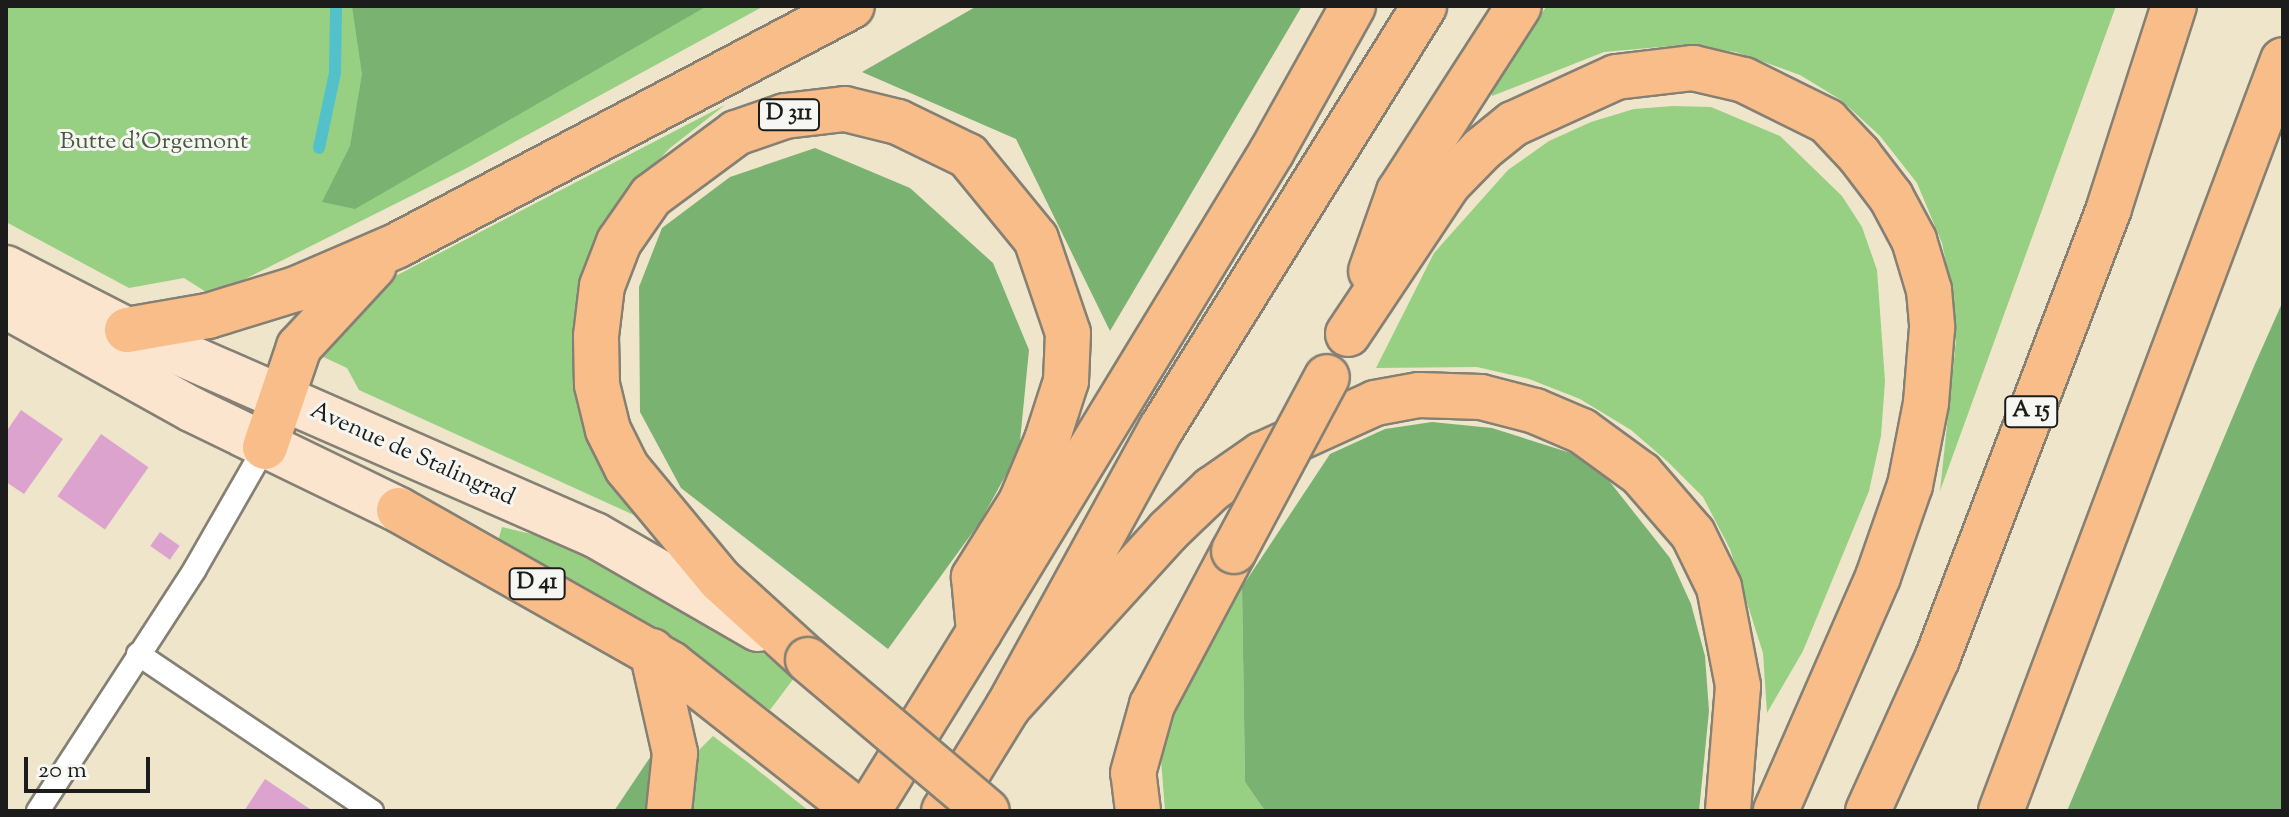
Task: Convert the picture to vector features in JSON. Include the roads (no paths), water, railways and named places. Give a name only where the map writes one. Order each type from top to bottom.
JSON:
[{"type":"main road","points":[[127,330],[208,316],[296,289],[396,246],[852,6]]},
{"type":"main road","points":[[868,811],[1272,151],[1353,6]]},
{"type":"main road","points":[[1272,151],[1380,6]]},
{"type":"main road","points":[[944,811],[1008,707],[1161,429],[1424,6]]},
{"type":"main road","points":[[1138,811],[1133,773],[1152,705],[1348,334],[1399,192],[1519,6]]},
{"type":"main road","name":"A 15","points":[[1868,811],[1937,659],[2093,252],[2174,6]]},
{"type":"main road","points":[[2001,811],[2283,60]]},
{"type":"main road","points":[[1348,334],[1448,184],[1482,149],[1513,124],[1616,77],[1693,68],[1744,80],[1827,121],[1859,155],[1891,197],[1914,240],[1929,290],[1932,328],[1926,403],[1910,485],[1878,577],[1776,811]]},
{"type":"main road","name":"D 311","points":[[808,660],[720,580],[656,509],[614,443],[597,385],[602,286],[627,230],[651,196],[692,162],[736,133],[785,116],[845,109],[898,122],[968,156],[1036,239],[1058,291],[1068,333],[1066,381],[1021,502],[974,577],[979,632]]},
{"type":"main road","points":[[265,447],[299,347],[341,297],[396,246]]},
{"type":"main road","name":"Avenue de Stalingrad","points":[[6,268],[127,330],[595,535],[808,660]]},
{"type":"main road","name":"D 41","points":[[6,306],[265,447],[399,510],[652,651],[766,736],[858,811]]},
{"type":"main road","points":[[1008,707],[1168,531],[1212,489],[1261,455],[1375,403],[1419,395],[1481,397],[1535,411],[1582,431],[1641,474],[1693,534],[1719,587],[1738,686],[1728,811]]},
{"type":"main road","points":[[652,651],[675,753],[669,811]]},
{"type":"main road","points":[[808,660],[987,811]]},
{"type":"lane","points":[[38,811],[195,569],[265,447]]},
{"type":"lane","points":[[138,654],[372,811]]},
{"type":"waterway","points":[[319,148],[335,73],[336,6]]},
{"type":"park label","name":"Butte d'Orgemont","points":[[154,143]]}]
